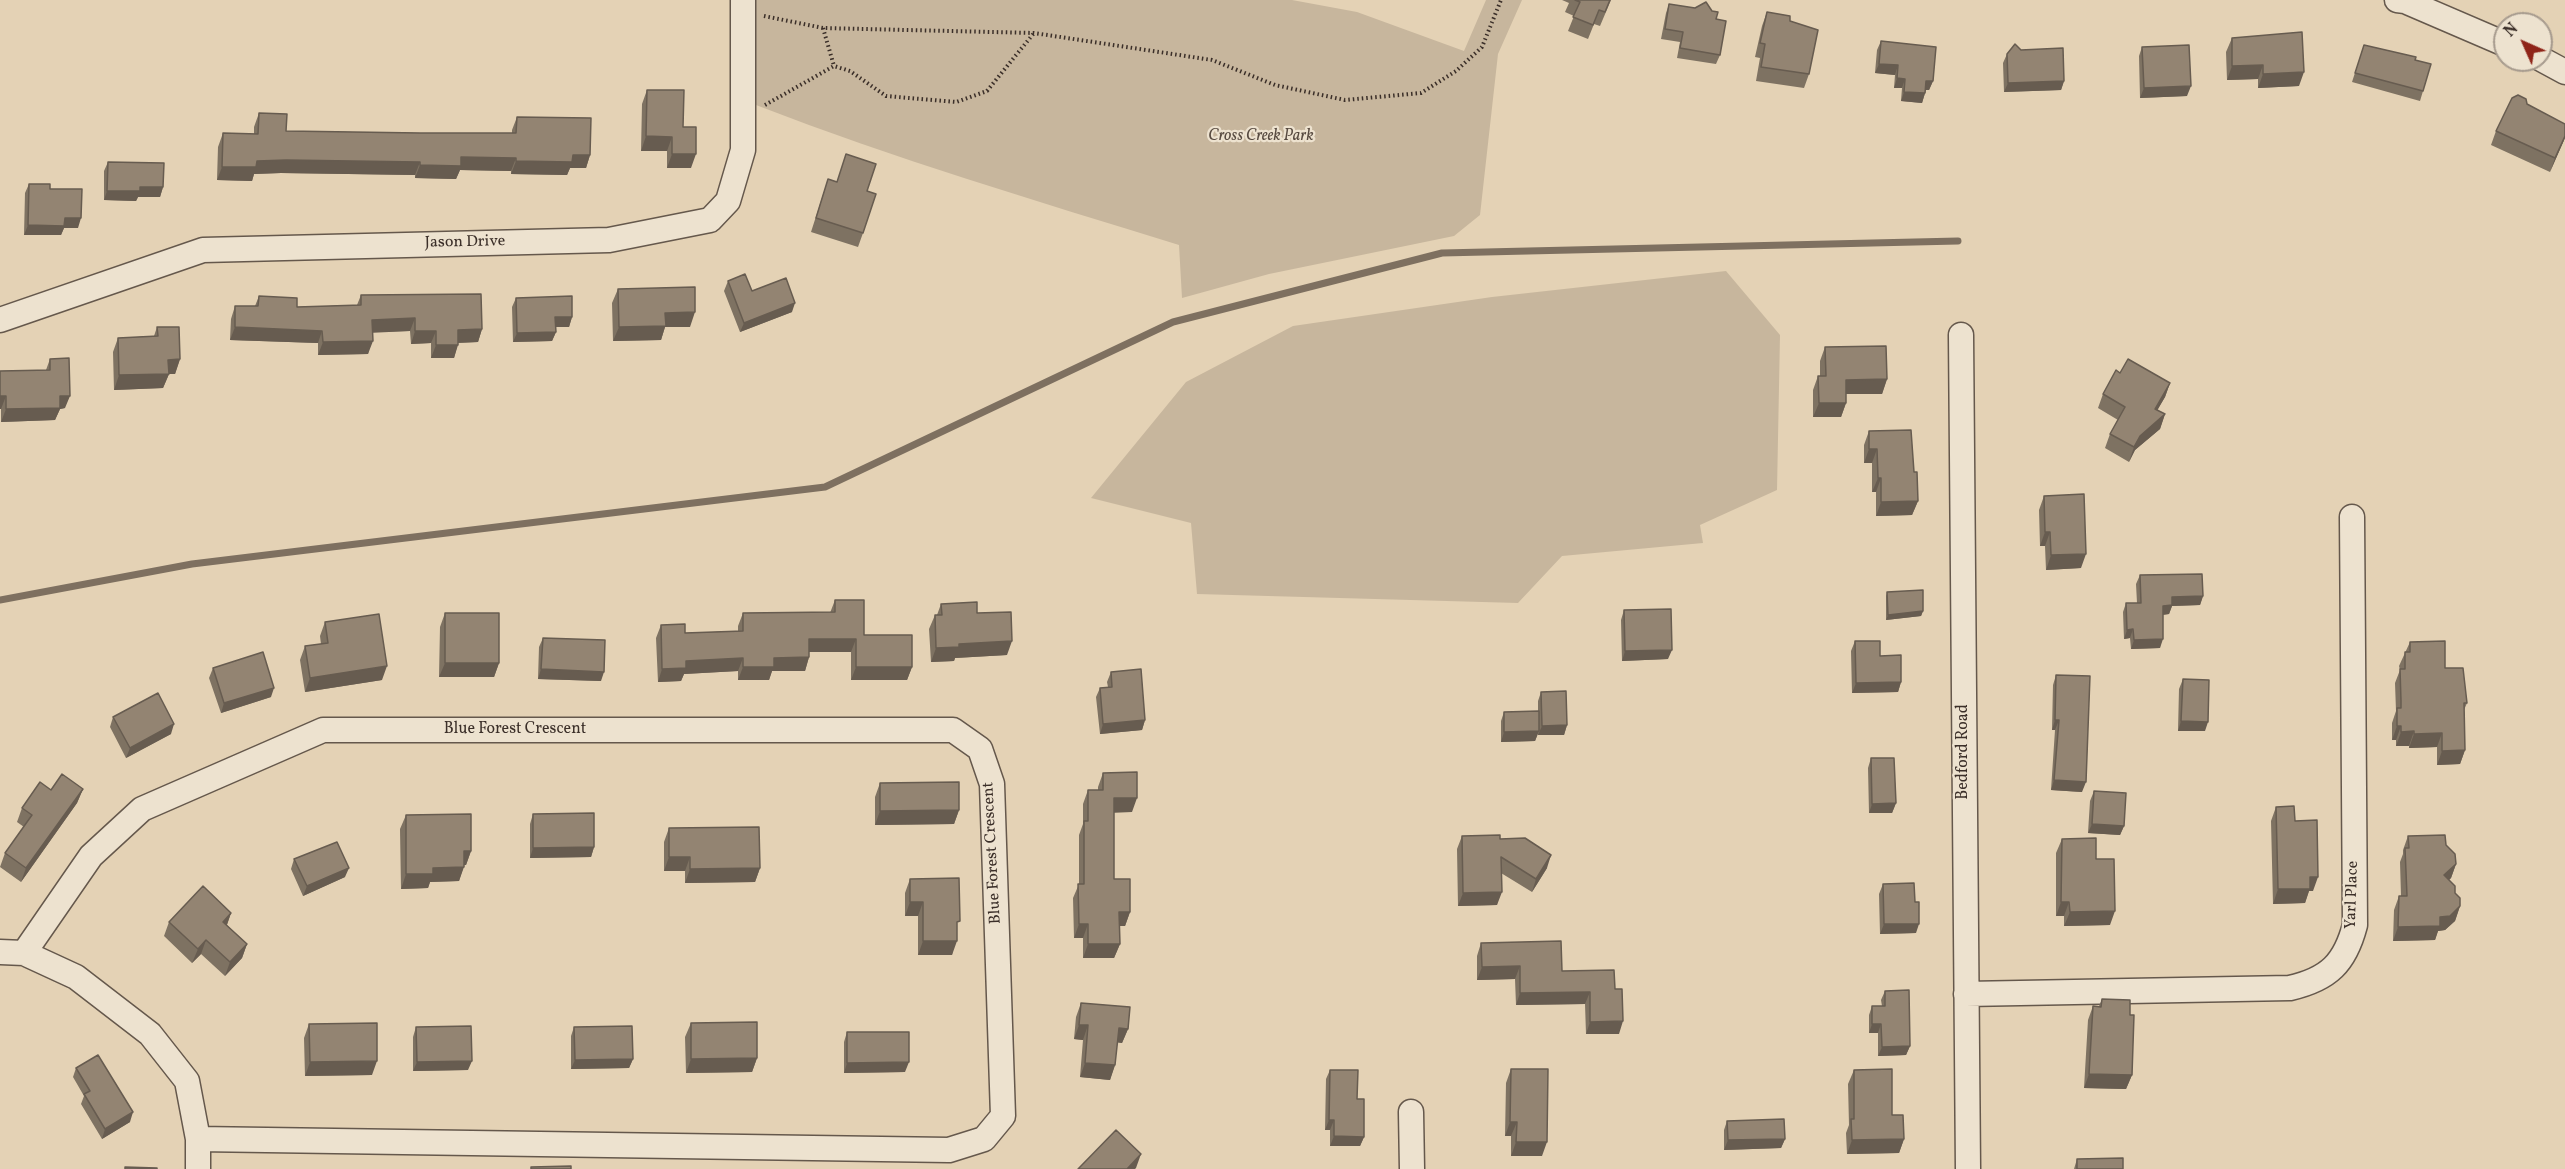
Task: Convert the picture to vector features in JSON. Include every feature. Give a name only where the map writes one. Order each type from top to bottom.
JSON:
[{"type":"street","points":[[2397,0],[2405,1],[2493,39]]},
{"type":"street","name":"Jason Drive","points":[[0,320],[203,250],[609,240],[710,220],[728,201],[743,150],[743,6]]},
{"type":"street","name":"Bedford Road","points":[[1962,335],[1968,1169]]},
{"type":"street","name":"Yarl Place","points":[[1966,994],[2290,988],[2309,984],[2326,974],[2340,960],[2350,944],[2355,925],[2352,517]]},
{"type":"street","name":"Blue Forest Crescent","points":[[24,953],[91,856],[142,810],[323,730],[953,730],[980,749],[992,784],[1003,1116],[984,1139],[949,1150],[198,1139]]},
{"type":"street","points":[[0,952],[24,953],[76,977],[150,1034],[187,1081],[198,1139],[198,1169]]},
{"type":"street","points":[[1411,1112],[1412,1169]]},
{"type":"path","points":[[743,6],[823,28],[1034,33],[1212,60],[1275,85],[1345,100],[1421,93],[1456,71],[1482,47],[1501,0]]},
{"type":"path","points":[[823,28],[834,66]]},
{"type":"path","points":[[743,117],[834,66],[850,71],[886,96],[956,102],[987,91],[1034,33]]},
{"type":"green space","name":"Cross Creek Park","points":[[756,0],[1292,0],[1357,12],[1464,51],[1486,0],[1522,0],[1498,54],[1480,215],[1454,236],[1269,274],[1182,298],[1179,245],[913,161],[756,105]]},
{"type":"green space","points":[[1726,271],[1780,335],[1777,490],[1700,525],[1703,543],[1562,556],[1518,603],[1197,594],[1191,523],[1091,498],[1186,382],[1293,326],[1492,297]]},
{"type":"building","points":[[1575,0],[1610,0],[1605,12],[1599,10],[1593,25],[1573,17],[1580,2]]},
{"type":"building","points":[[1706,2],[1712,11],[1718,12],[1716,19],[1726,21],[1720,55],[1680,48],[1683,32],[1665,29],[1669,4],[1695,8]]},
{"type":"building","points":[[1767,12],[1790,16],[1790,21],[1818,30],[1809,74],[1761,67],[1765,44],[1760,43]]},
{"type":"building","points":[[2302,32],[2304,72],[2263,74],[2263,65],[2232,66],[2232,38]]},
{"type":"building","points":[[1881,41],[1936,47],[1933,81],[1926,81],[1925,93],[1904,92],[1905,79],[1897,78],[1898,65],[1879,64]]},
{"type":"building","points":[[2015,44],[2021,50],[2063,48],[2064,81],[2008,83],[2007,54]]},
{"type":"building","points":[[2189,45],[2191,86],[2144,88],[2142,47]]},
{"type":"building","points":[[2364,45],[2416,57],[2415,60],[2431,64],[2423,91],[2355,73]]},
{"type":"building","points":[[647,90],[684,90],[683,127],[696,127],[696,154],[672,154],[672,137],[646,136]]},
{"type":"building","points":[[2518,95],[2526,99],[2527,104],[2565,124],[2565,136],[2555,158],[2496,131],[2512,98]]},
{"type":"building","points":[[259,113],[287,114],[286,131],[516,133],[517,117],[591,118],[590,155],[573,155],[572,162],[461,157],[461,166],[420,165],[420,162],[286,160],[257,161],[256,167],[222,167],[223,133],[258,134]]},
{"type":"building","points":[[846,154],[876,164],[867,191],[876,194],[863,233],[816,218],[828,179],[837,182]]},
{"type":"building","points":[[108,162],[164,163],[163,187],[140,187],[140,191],[107,191]]},
{"type":"building","points":[[29,184],[50,184],[50,189],[82,189],[81,218],[65,218],[64,226],[28,225]]},
{"type":"building","points":[[745,274],[752,291],[786,278],[795,303],[744,323],[728,281]]},
{"type":"building","points":[[695,287],[695,312],[665,313],[666,326],[619,327],[618,289]]},
{"type":"building","points":[[481,294],[482,329],[458,330],[458,345],[436,345],[436,331],[415,331],[415,318],[372,320],[373,341],[323,342],[322,331],[235,327],[235,306],[258,306],[259,296],[297,298],[297,307],[361,305],[361,295]]},
{"type":"building","points":[[572,296],[572,317],[555,317],[556,332],[517,333],[516,298]]},
{"type":"building","points":[[157,327],[179,327],[180,359],[168,360],[169,374],[119,375],[118,338],[158,336]]},
{"type":"building","points":[[1886,346],[1887,379],[1846,380],[1846,403],[1819,403],[1818,376],[1826,376],[1825,347]]},
{"type":"building","points":[[69,358],[70,396],[60,396],[60,408],[6,409],[6,396],[0,396],[0,371],[50,370],[50,359]]},
{"type":"building","points":[[2128,359],[2170,383],[2155,409],[2165,414],[2140,436],[2134,447],[2110,434],[2125,407],[2103,394],[2116,370],[2120,373]]},
{"type":"building","points":[[1911,430],[1914,472],[1917,472],[1918,501],[1881,502],[1881,478],[1878,478],[1877,449],[1869,449],[1869,431]]},
{"type":"building","points":[[2084,494],[2086,554],[2051,555],[2050,532],[2045,532],[2044,496]]},
{"type":"building","points":[[2202,574],[2203,596],[2172,597],[2172,605],[2163,606],[2163,639],[2134,640],[2133,629],[2127,630],[2126,603],[2141,603],[2140,575]]},
{"type":"building","points":[[1923,590],[1923,611],[1888,615],[1887,592]]},
{"type":"building","points":[[835,600],[864,600],[864,635],[912,635],[912,667],[856,667],[856,639],[809,639],[809,657],[774,658],[774,667],[743,667],[743,658],[686,661],[686,668],[662,669],[661,625],[685,624],[685,633],[743,631],[743,613],[835,612]]},
{"type":"building","points":[[977,602],[977,613],[1011,612],[1012,641],[959,644],[959,647],[936,648],[935,615],[942,615],[941,604]]},
{"type":"building","points":[[1671,609],[1672,650],[1625,651],[1624,610]]},
{"type":"building","points":[[445,613],[499,613],[499,663],[445,663]]},
{"type":"building","points":[[379,614],[387,666],[310,678],[305,646],[328,643],[325,622]]},
{"type":"building","points":[[543,638],[605,640],[604,672],[541,669]]},
{"type":"building","points":[[1855,641],[1880,641],[1880,656],[1901,655],[1901,682],[1856,683]]},
{"type":"building","points":[[2445,641],[2445,668],[2463,668],[2467,703],[2464,703],[2465,750],[2442,751],[2442,733],[2401,732],[2401,726],[2397,726],[2397,708],[2401,708],[2400,669],[2405,669],[2405,652],[2410,652],[2410,642]]},
{"type":"building","points":[[263,652],[274,688],[224,703],[213,668]]},
{"type":"building","points":[[1141,669],[1145,720],[1103,724],[1100,688],[1112,687],[1111,672]]},
{"type":"building","points":[[2056,675],[2090,676],[2086,782],[2054,780],[2059,720],[2055,720]]},
{"type":"building","points":[[2183,679],[2209,680],[2208,722],[2181,721]]},
{"type":"building","points":[[1566,691],[1567,725],[1542,726],[1541,692]]},
{"type":"building","points":[[158,693],[174,724],[130,748],[113,717]]},
{"type":"building","points":[[1539,711],[1539,731],[1504,732],[1504,712]]},
{"type":"building","points":[[1871,758],[1894,758],[1896,803],[1872,804]]},
{"type":"building","points":[[1137,772],[1137,798],[1114,798],[1114,879],[1130,879],[1130,912],[1119,912],[1120,944],[1088,944],[1088,924],[1079,924],[1078,884],[1084,884],[1084,821],[1088,821],[1088,790],[1103,790],[1103,773]]},
{"type":"building","points":[[62,774],[83,789],[26,868],[5,853],[32,815],[22,808],[40,782],[51,790]]},
{"type":"building","points":[[959,782],[959,810],[880,811],[880,783]]},
{"type":"building","points":[[2094,791],[2126,793],[2124,826],[2092,824]]},
{"type":"building","points":[[2294,806],[2295,821],[2317,820],[2318,877],[2310,877],[2310,889],[2278,889],[2276,807]]},
{"type":"building","points":[[594,813],[594,847],[533,848],[533,814]]},
{"type":"building","points":[[471,814],[471,851],[464,851],[464,867],[433,868],[433,874],[406,874],[406,815]]},
{"type":"building","points":[[759,827],[760,868],[690,869],[690,857],[669,857],[669,828]]},
{"type":"building","points":[[1500,835],[1500,839],[1525,838],[1551,855],[1536,879],[1501,857],[1502,892],[1463,893],[1462,836]]},
{"type":"building","points":[[2445,835],[2446,845],[2455,854],[2456,864],[2444,875],[2455,886],[2455,893],[2460,898],[2460,906],[2450,916],[2440,917],[2440,926],[2398,927],[2399,896],[2407,896],[2405,848],[2409,848],[2408,836]]},
{"type":"building","points":[[2096,838],[2096,859],[2114,859],[2115,911],[2070,912],[2069,902],[2061,902],[2062,839]]},
{"type":"building","points":[[337,842],[349,868],[307,886],[294,859]]},
{"type":"building","points":[[959,878],[960,921],[957,922],[957,941],[923,941],[923,902],[910,902],[910,879]]},
{"type":"building","points":[[1914,883],[1915,902],[1919,902],[1919,924],[1884,924],[1883,884]]},
{"type":"building","points":[[203,886],[231,913],[223,922],[247,944],[230,962],[206,940],[198,949],[169,922]]},
{"type":"building","points":[[1561,941],[1562,971],[1614,970],[1615,989],[1622,989],[1623,1021],[1590,1022],[1590,992],[1520,993],[1520,966],[1482,967],[1481,943]]},
{"type":"building","points":[[1909,990],[1910,1046],[1882,1047],[1881,1024],[1872,1024],[1872,1006],[1885,1006],[1885,991]]},
{"type":"building","points":[[2102,999],[2130,1000],[2130,1015],[2134,1015],[2132,1075],[2089,1074],[2093,1006],[2101,1007]]},
{"type":"building","points":[[1081,1003],[1130,1007],[1128,1029],[1119,1028],[1115,1065],[1085,1063],[1088,1025],[1079,1025]]},
{"type":"building","points":[[757,1022],[757,1058],[691,1059],[691,1023]]},
{"type":"building","points":[[377,1023],[377,1061],[310,1062],[309,1024]]},
{"type":"building","points":[[471,1026],[472,1061],[417,1062],[416,1027]]},
{"type":"building","points":[[632,1026],[633,1059],[575,1060],[574,1027]]},
{"type":"building","points":[[847,1032],[909,1032],[909,1062],[847,1063]]},
{"type":"building","points":[[98,1055],[133,1112],[105,1129],[84,1094],[90,1091],[76,1068]]},
{"type":"building","points":[[1511,1069],[1548,1069],[1547,1142],[1516,1142],[1517,1122],[1510,1122]]},
{"type":"building","points":[[1892,1069],[1892,1115],[1903,1115],[1904,1139],[1852,1140],[1854,1070]]},
{"type":"building","points":[[1330,1070],[1358,1070],[1357,1099],[1364,1099],[1364,1137],[1334,1136],[1334,1120],[1329,1120]]},
{"type":"building","points":[[1784,1119],[1785,1139],[1728,1140],[1727,1121]]},
{"type":"building","points":[[1116,1130],[1141,1154],[1127,1169],[1078,1169]]},
{"type":"building","points":[[2123,1158],[2123,1169],[2077,1169],[2077,1159]]},
{"type":"building","points":[[571,1166],[571,1169],[531,1169],[531,1167]]},
{"type":"building","points":[[125,1167],[157,1168],[157,1169],[125,1169]]},
{"type":"waterway","points":[[0,600],[192,564],[825,487],[1173,322],[1442,253],[1958,241]]}]
